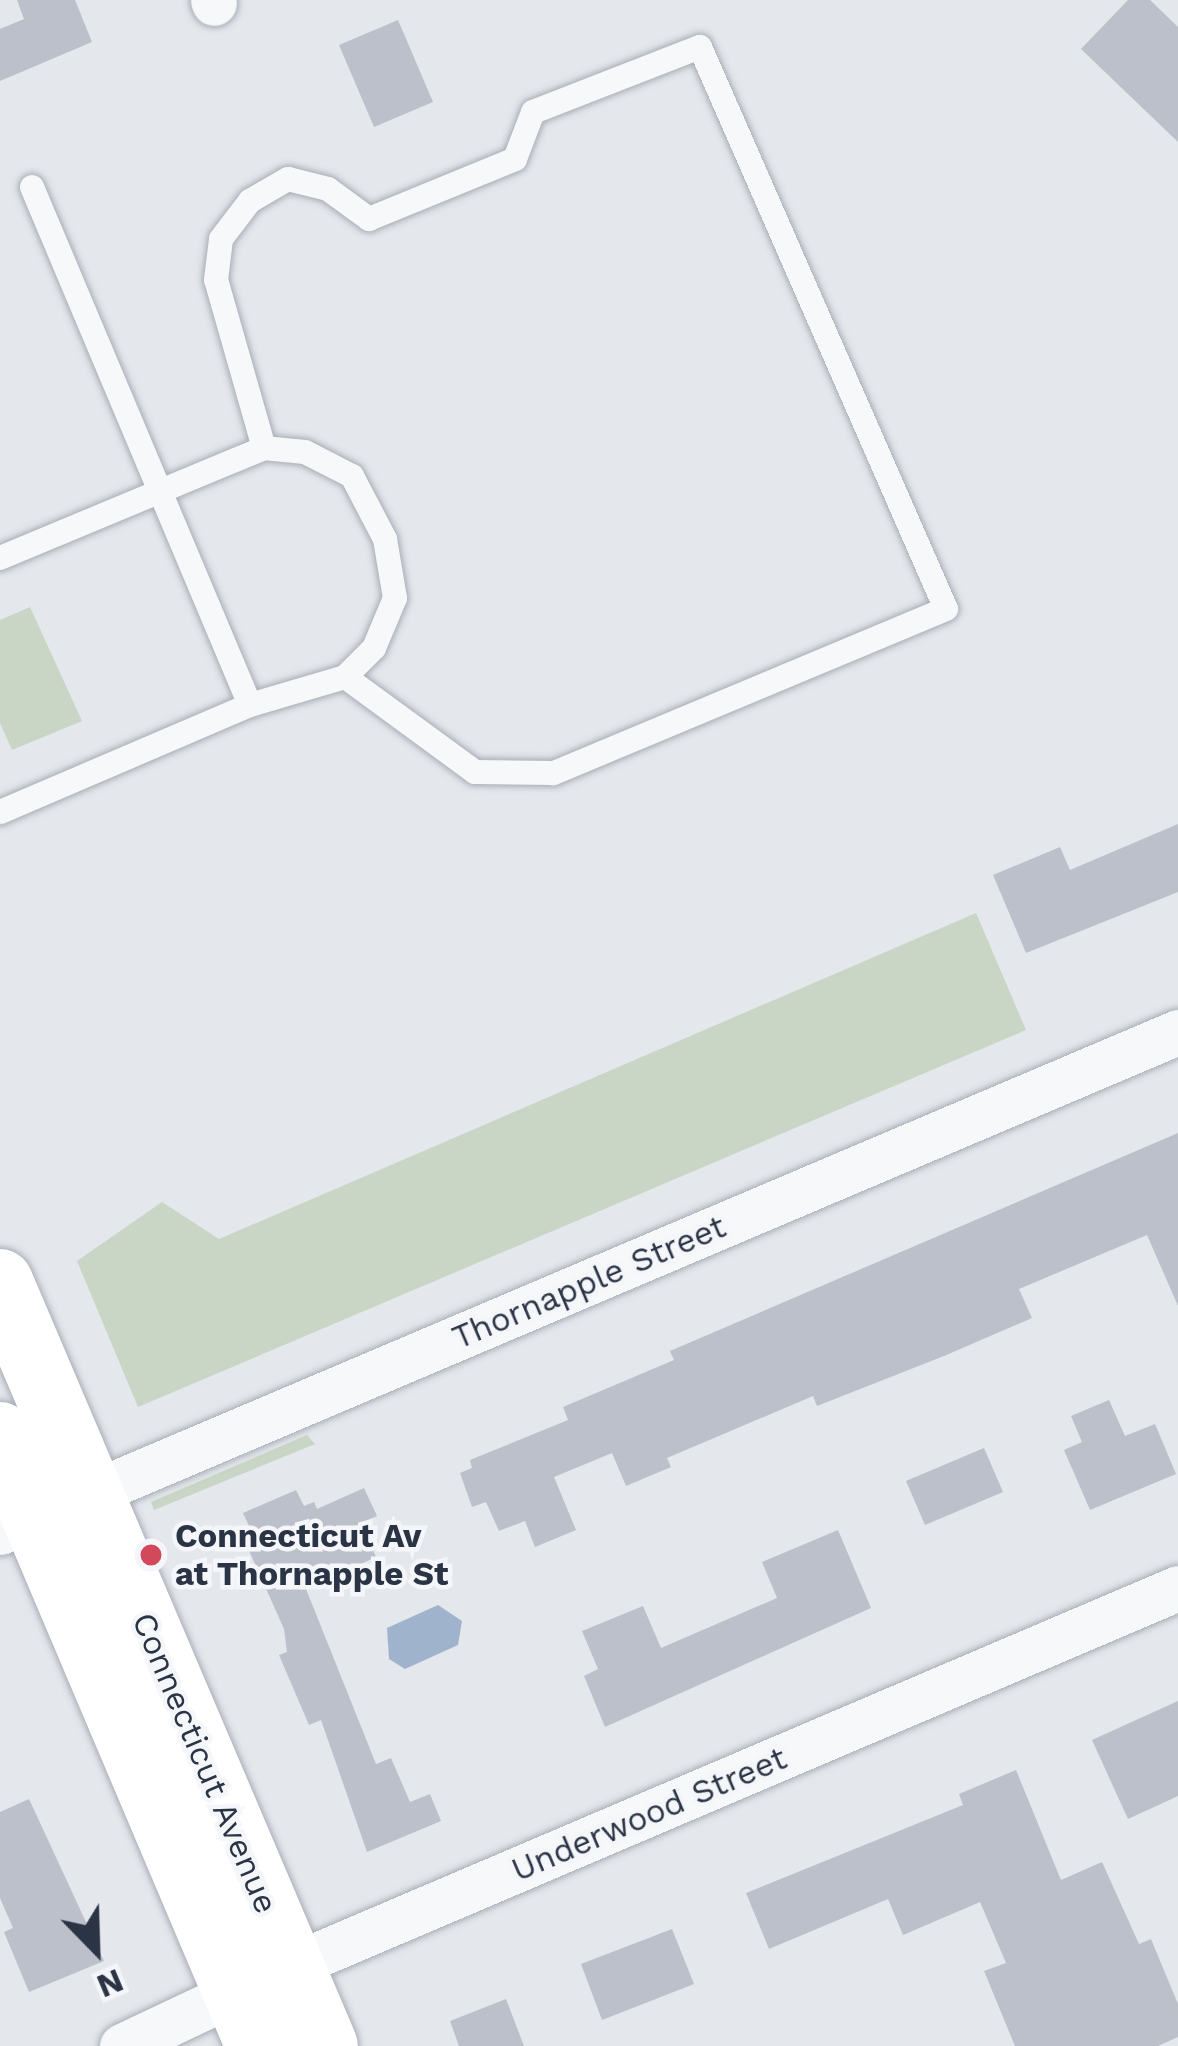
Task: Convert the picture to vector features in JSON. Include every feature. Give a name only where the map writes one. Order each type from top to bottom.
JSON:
[{"type":"main road","name":"Connecticut Avenue","points":[[0,1282],[42,1515]]},
{"type":"main road","name":"Connecticut Avenue","points":[[0,1435],[42,1515],[262,2001],[325,2046]]},
{"type":"street","name":"Thornapple Street","points":[[42,1515],[1178,1032]]},
{"type":"street","name":"Underwood Street","points":[[122,2046],[262,2001],[1178,1588]]},
{"type":"lane","points":[[265,448],[215,280],[221,239],[250,202],[288,179],[328,189],[369,219],[515,159],[532,112],[700,47],[946,609],[553,773],[475,772],[345,677]]},
{"type":"lane","points":[[32,187],[164,491],[250,705]]},
{"type":"lane","points":[[0,558],[265,448],[305,452],[352,476],[385,539],[395,598],[374,648],[345,677],[250,705],[0,812]]},
{"type":"green space","points":[[30,607],[82,721],[12,750],[0,723],[0,620]]},
{"type":"green space","points":[[976,913],[1026,1030],[138,1407],[77,1261],[162,1202],[219,1239]]},
{"type":"green space","points":[[307,1435],[315,1444],[154,1510],[151,1502]]},
{"type":"water","points":[[438,1605],[462,1621],[458,1645],[405,1669],[389,1659],[387,1628]]},
{"type":"building","points":[[17,0],[75,0],[92,42],[0,81],[0,29],[24,19]]},
{"type":"building","points":[[1128,0],[1150,0],[1178,27],[1178,142],[1081,49]]},
{"type":"building","points":[[398,20],[433,102],[374,127],[339,45]]},
{"type":"building","points":[[1178,824],[1178,892],[1026,953],[993,875],[1060,847],[1070,870]]},
{"type":"building","points":[[1178,1133],[1178,1306],[1147,1235],[1019,1289],[1032,1318],[817,1406],[813,1396],[667,1458],[671,1467],[626,1486],[612,1453],[554,1477],[576,1530],[535,1547],[525,1521],[499,1531],[486,1502],[472,1507],[460,1473],[472,1468],[470,1460],[568,1420],[563,1407],[674,1360],[670,1351]]},
{"type":"building","points":[[1109,1400],[1125,1436],[1155,1424],[1176,1474],[1090,1510],[1064,1450],[1082,1442],[1071,1416]]},
{"type":"building","points":[[984,1448],[1003,1492],[925,1525],[906,1481]]},
{"type":"building","points":[[364,1488],[377,1516],[361,1523],[376,1557],[306,1589],[376,1764],[391,1758],[410,1802],[430,1794],[441,1821],[367,1852],[321,1720],[309,1725],[279,1655],[287,1652],[284,1629],[243,1537],[250,1528],[243,1513],[296,1490],[304,1506],[314,1502],[317,1509]]},
{"type":"building","points":[[838,1530],[871,1608],[605,1727],[584,1676],[598,1669],[582,1631],[643,1606],[661,1648],[777,1598],[762,1562]]},
{"type":"building","points":[[1178,1701],[1178,1796],[1128,1819],[1092,1740]]},
{"type":"building","points":[[1016,1770],[1061,1880],[1102,1862],[1139,1944],[1151,1939],[1178,2004],[1178,2037],[1158,2046],[1015,2046],[984,1971],[1006,1963],[980,1902],[903,1935],[888,1899],[769,1949],[746,1893],[963,1805],[959,1794]]},
{"type":"building","points":[[29,1799],[104,1961],[29,1992],[4,1932],[13,1928],[0,1898],[0,1812]]},
{"type":"building","points":[[672,1929],[694,1984],[602,2020],[581,1964]]},
{"type":"building","points":[[506,1999],[524,2046],[459,2046],[450,2021]]},
{"type":"place","name":"Connecticut Av at Thornapple St","points":[[151,1555]]}]
